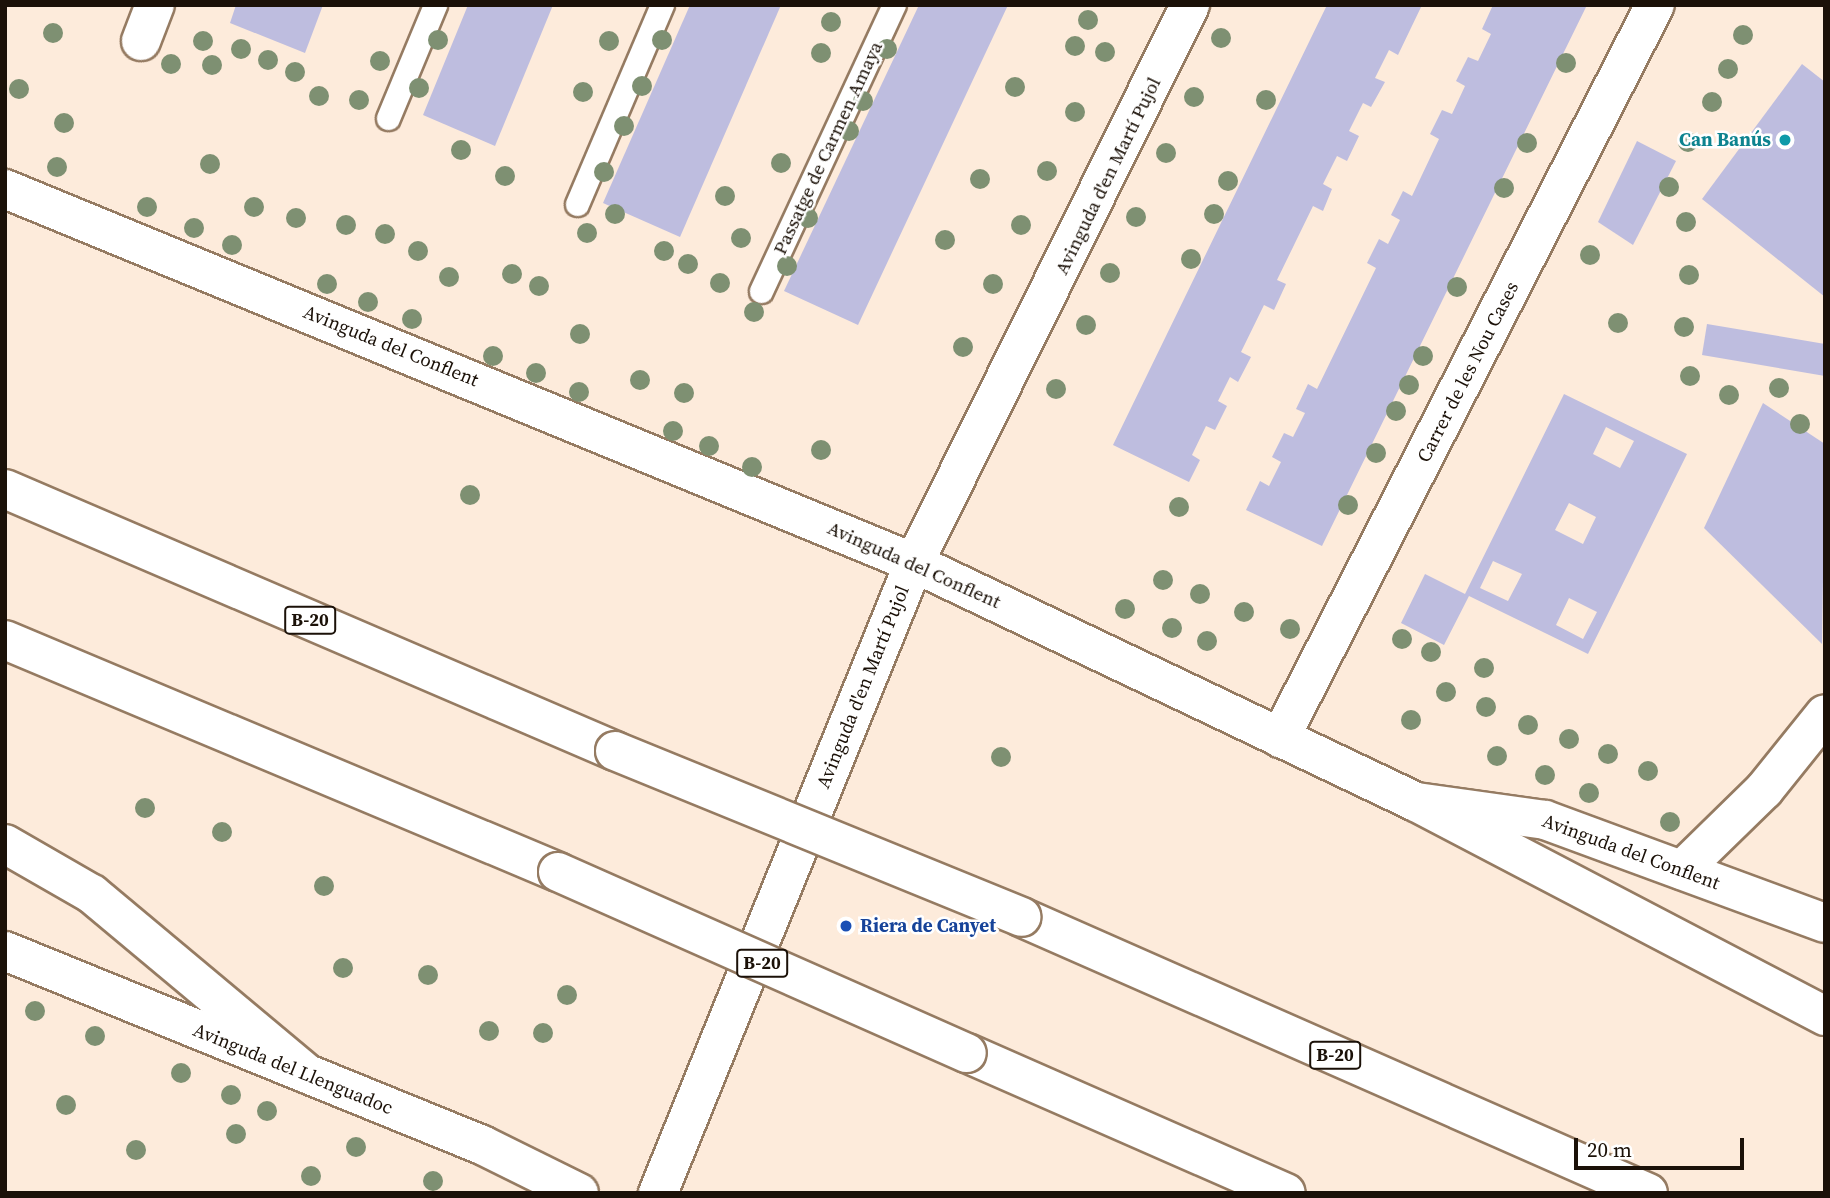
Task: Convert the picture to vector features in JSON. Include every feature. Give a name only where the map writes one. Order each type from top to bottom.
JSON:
[{"type":"main road","points":[[141,41],[155,5]]},
{"type":"main road","name":"Avinguda d'en Martí Pujol","points":[[658,1193],[914,563],[1190,5]]},
{"type":"main road","name":"Carrer de les Nou Cases","points":[[1280,738],[1655,5]]},
{"type":"main road","name":"Avinguda del Conflent","points":[[5,189],[914,563],[1416,802],[1545,820],[1825,923]]},
{"type":"main road","name":"B-20","points":[[5,489],[615,751],[1021,917],[1648,1193]]},
{"type":"main road","name":"B-20","points":[[5,640],[558,872],[1286,1193]]},
{"type":"main road","points":[[1682,870],[1764,790],[1825,714]]},
{"type":"main road","points":[[1416,802],[1825,1016]]},
{"type":"main road","points":[[5,844],[92,894],[307,1074]]},
{"type":"main road","name":"Avinguda del Llenguadoc","points":[[5,951],[482,1145],[579,1193]]},
{"type":"lane","points":[[388,117],[435,5]]},
{"type":"lane","points":[[577,204],[662,5]]},
{"type":"lane","name":"Passatge de Carmen Amaya","points":[[761,291],[894,5]]},
{"type":"building","points":[[236,5],[323,5],[305,53],[230,23]]},
{"type":"building","points":[[468,5],[553,5],[495,146],[423,115]]},
{"type":"building","points":[[690,5],[781,5],[680,237],[603,203]]},
{"type":"building","points":[[919,5],[1008,5],[858,325],[784,291]]},
{"type":"building","points":[[1327,5],[1422,5],[1398,55],[1389,50],[1375,78],[1385,82],[1371,107],[1363,103],[1349,131],[1359,136],[1347,161],[1337,156],[1323,184],[1332,189],[1323,211],[1313,206],[1277,280],[1286,284],[1274,310],[1264,305],[1241,352],[1251,357],[1238,382],[1230,377],[1218,401],[1227,406],[1215,430],[1206,426],[1192,455],[1200,460],[1189,482],[1113,445]]},
{"type":"building","points":[[1493,5],[1587,5],[1322,546],[1246,510],[1260,481],[1269,486],[1281,462],[1272,457],[1284,433],[1293,437],[1305,413],[1296,409],[1308,384],[1317,389],[1376,268],[1367,263],[1379,239],[1388,244],[1400,220],[1391,215],[1403,191],[1412,196],[1439,139],[1430,134],[1442,110],[1452,114],[1465,86],[1456,81],[1468,57],[1478,61],[1491,34],[1482,29]]},
{"type":"building","name":"Can Banús","points":[[1802,64],[1825,82],[1825,297],[1702,199]]},
{"type":"building","points":[[1637,141],[1676,161],[1633,245],[1598,222]]},
{"type":"building","points":[[1707,324],[1825,344],[1825,376],[1702,355]]},
{"type":"building","points":[[1564,394],[1687,454],[1588,654],[1469,596],[1444,645],[1401,623],[1425,574],[1465,594]],"holes":[[[1606,427],[1634,441],[1620,468],[1593,454]],[[1569,503],[1596,517],[1583,544],[1555,530]],[[1493,561],[1522,574],[1508,601],[1480,588]],[[1569,598],[1597,612],[1583,639],[1556,625]]]},
{"type":"building","points":[[1763,403],[1825,444],[1822,644],[1704,528]]},
{"type":"place","name":"Can Banús","points":[[1785,140]]},
{"type":"place","name":"Riera de Canyet","points":[[846,926]]}]
